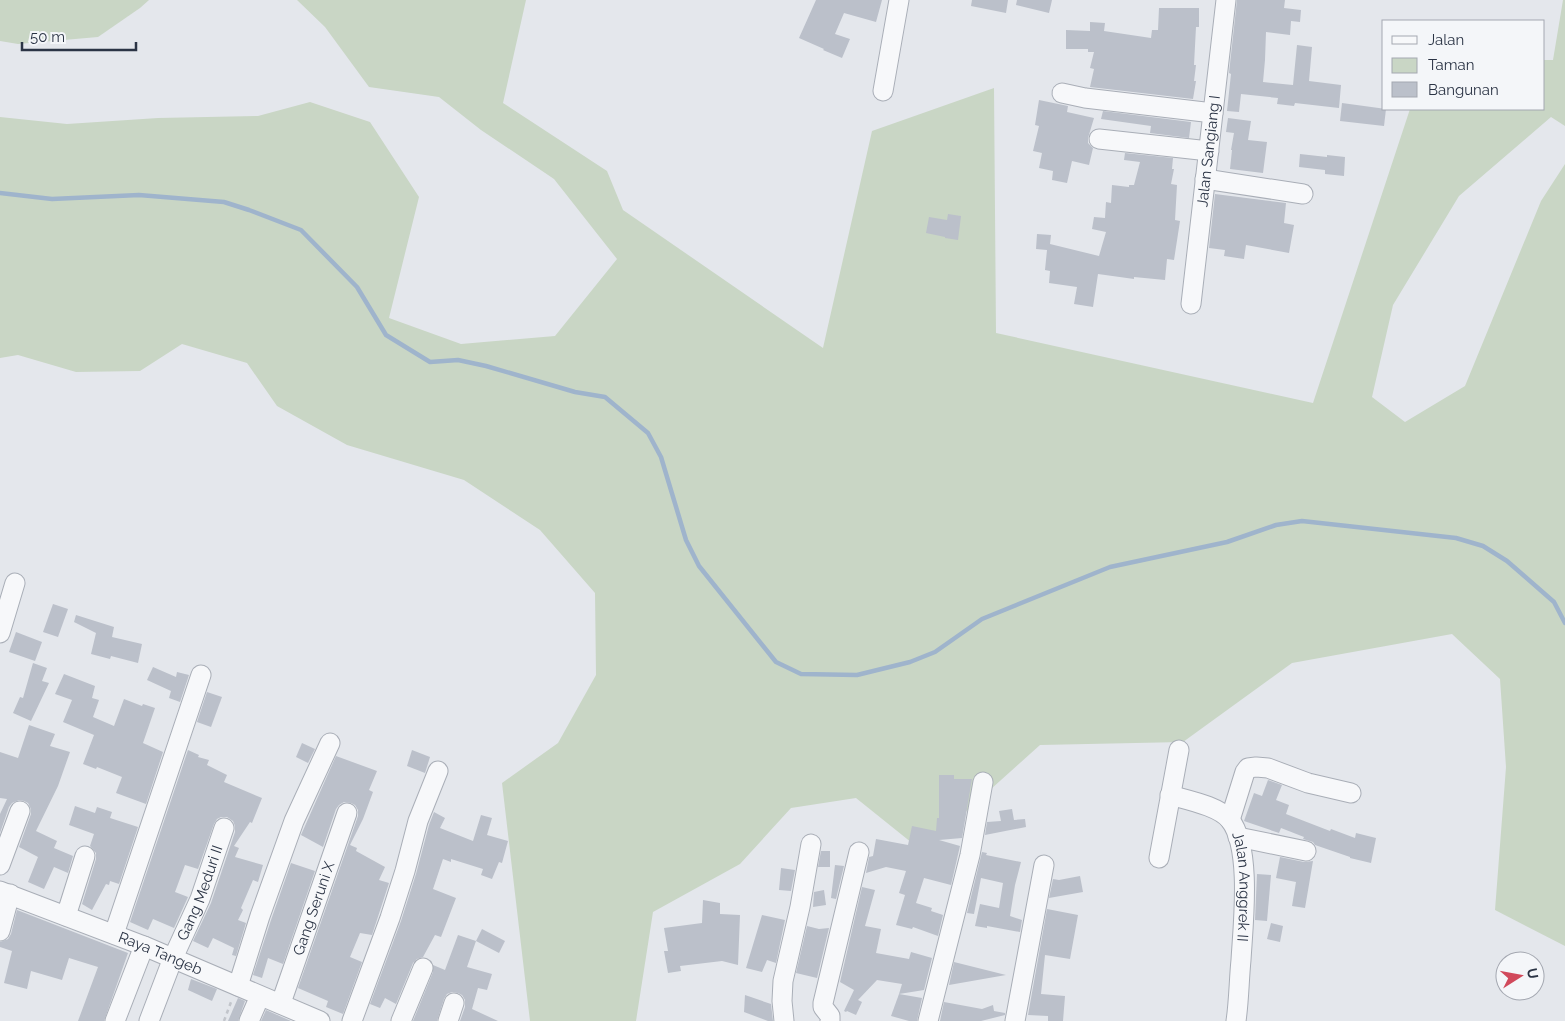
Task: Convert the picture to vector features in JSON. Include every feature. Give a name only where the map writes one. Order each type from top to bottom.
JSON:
[{"type":"street","points":[[883,91],[899,0]]},
{"type":"street","name":"Jalan Sangiang I","points":[[1191,304],[1226,0]]},
{"type":"street","points":[[1062,93],[1085,98],[1213,113]]},
{"type":"street","points":[[1099,139],[1208,151]]},
{"type":"street","points":[[1205,179],[1303,194]]},
{"type":"street","points":[[0,633],[15,583]]},
{"type":"street","points":[[114,934],[201,675]]},
{"type":"street","points":[[238,986],[260,916],[294,821],[330,743]]},
{"type":"street","points":[[1159,858],[1179,750]]},
{"type":"street","points":[[1230,820],[1245,772],[1248,768],[1256,766],[1268,768],[1308,783],[1351,793]]},
{"type":"street","points":[[352,1021],[390,918],[418,821],[438,771]]},
{"type":"street","points":[[928,1021],[970,855],[982,782]]},
{"type":"street","name":"Jalan Anggrek II","points":[[1170,795],[1222,813],[1230,820],[1238,837],[1243,862],[1245,904],[1236,1021]]},
{"type":"street","points":[[0,865],[20,812]]},
{"type":"street","name":"Gang Seruni X","points":[[281,1003],[347,813]]},
{"type":"street","name":"Gang Meduri II","points":[[149,1021],[173,958],[200,899],[224,828]]},
{"type":"street","points":[[1238,837],[1306,851]]},
{"type":"street","points":[[784,1021],[783,981],[800,907],[811,844]]},
{"type":"street","points":[[830,1021],[830,1016],[822,1007],[822,1003],[859,852]]},
{"type":"street","points":[[66,916],[85,856]]},
{"type":"street","points":[[1015,1021],[1044,865]]},
{"type":"street","points":[[0,931],[5,892]]},
{"type":"street","name":"Raya Tangeb","points":[[5,892],[144,946],[320,1021]]},
{"type":"street","points":[[115,1021],[144,946]]},
{"type":"street","points":[[401,1021],[423,968]]},
{"type":"street","points":[[448,1021],[454,1003]]},
{"type":"path","points":[[224,1021],[238,986]]},
{"type":"green space","points":[[0,0],[149,0],[98,37],[18,44],[0,41]]},
{"type":"green space","points":[[297,0],[526,0],[503,103],[607,171],[623,210],[823,348],[872,131],[994,88],[996,333],[1313,403],[1410,110],[1545,110],[1545,60],[1553,60],[1563,0],[1565,0],[1565,126],[1551,117],[1459,196],[1393,305],[1372,397],[1405,422],[1465,386],[1541,201],[1565,164],[1565,946],[1495,910],[1506,767],[1500,679],[1452,634],[1292,663],[1183,742],[1040,745],[922,851],[856,798],[791,808],[740,864],[653,912],[636,1021],[530,1021],[502,783],[558,743],[596,675],[595,593],[540,530],[464,480],[347,445],[277,406],[247,363],[182,344],[140,371],[76,372],[18,355],[0,358],[0,117],[67,124],[158,118],[258,116],[310,102],[370,122],[419,197],[389,318],[461,344],[555,336],[617,259],[554,179],[481,130],[439,97],[369,87],[325,27]]},
{"type":"building","points":[[816,0],[882,0],[876,22],[844,13],[835,34],[850,39],[842,58],[799,38]]},
{"type":"building","points":[[972,0],[1008,0],[1006,13],[971,6]]},
{"type":"building","points":[[1017,0],[1052,0],[1049,13],[1016,5]]},
{"type":"building","points":[[1237,0],[1285,0],[1284,8],[1301,10],[1300,22],[1291,21],[1290,35],[1266,32],[1263,82],[1293,85],[1297,45],[1312,47],[1309,81],[1341,85],[1339,108],[1295,103],[1294,106],[1277,104],[1278,98],[1241,94],[1239,112],[1227,111]]},
{"type":"building","points":[[1159,8],[1199,8],[1199,27],[1196,27],[1194,65],[1196,65],[1194,81],[1196,81],[1193,99],[1090,87],[1094,69],[1090,68],[1094,52],[1088,52],[1088,49],[1066,49],[1066,30],[1090,31],[1090,22],[1105,23],[1104,31],[1151,38],[1152,30],[1158,30]]},
{"type":"building","points":[[1039,100],[1068,106],[1067,112],[1094,118],[1088,138],[1088,143],[1093,148],[1089,165],[1072,161],[1067,183],[1052,180],[1053,171],[1039,168],[1042,153],[1033,151],[1039,126],[1035,125]]},
{"type":"building","points":[[1342,103],[1386,110],[1384,126],[1340,121]]},
{"type":"building","points":[[1103,111],[1191,122],[1189,138],[1150,133],[1151,126],[1101,119]]},
{"type":"building","points":[[1228,118],[1251,121],[1248,140],[1267,142],[1263,173],[1230,169],[1234,133],[1226,132]]},
{"type":"building","points":[[1125,153],[1173,158],[1172,169],[1174,169],[1171,184],[1177,185],[1175,220],[1180,221],[1174,260],[1167,259],[1165,280],[1134,277],[1134,279],[1098,274],[1093,307],[1074,304],[1077,287],[1049,283],[1050,271],[1045,270],[1047,250],[1036,249],[1037,234],[1051,235],[1050,244],[1099,256],[1106,232],[1092,229],[1094,217],[1105,218],[1106,202],[1111,203],[1112,185],[1129,187],[1129,185],[1134,185],[1140,162],[1124,160]]},
{"type":"building","points":[[1300,154],[1345,157],[1344,176],[1325,174],[1325,170],[1299,167]]},
{"type":"building","points":[[1215,194],[1286,203],[1284,223],[1294,225],[1289,253],[1246,245],[1244,259],[1224,256],[1225,250],[1209,248]]},
{"type":"building","points":[[948,214],[961,216],[958,240],[926,233],[929,217],[947,220]]},
{"type":"building","points":[[53,604],[68,609],[58,637],[43,632]]},
{"type":"building","points":[[76,615],[114,627],[112,637],[142,644],[138,663],[111,656],[110,659],[91,654],[96,633],[74,622]]},
{"type":"building","points":[[16,632],[42,642],[35,661],[9,652]]},
{"type":"building","points":[[33,663],[47,668],[42,681],[49,683],[31,721],[13,713],[20,697],[23,698]]},
{"type":"building","points":[[153,667],[176,677],[177,672],[189,675],[180,702],[169,698],[171,691],[147,680]]},
{"type":"building","points":[[64,674],[95,686],[92,698],[99,700],[93,717],[114,726],[124,699],[142,706],[143,704],[155,708],[143,743],[163,752],[146,804],[116,793],[122,777],[97,767],[96,769],[83,764],[94,735],[63,722],[72,700],[55,694]]},
{"type":"building","points":[[207,692],[222,697],[211,727],[197,722]]},
{"type":"building","points":[[29,725],[55,734],[50,746],[70,752],[58,786],[36,831],[57,841],[54,848],[73,856],[68,873],[54,867],[44,889],[28,882],[38,857],[19,847],[31,814],[28,803],[19,800],[12,803],[0,833],[0,814],[7,799],[0,798],[0,752],[18,758]]},
{"type":"building","points":[[302,743],[315,749],[308,763],[296,757]]},
{"type":"building","points":[[188,750],[199,755],[198,757],[209,760],[207,765],[227,775],[224,782],[262,798],[252,823],[250,822],[234,846],[239,848],[235,857],[263,865],[258,882],[253,880],[241,908],[243,910],[238,920],[246,923],[236,956],[232,955],[234,948],[213,938],[208,948],[193,941],[211,903],[235,832],[233,821],[227,817],[217,819],[214,824],[198,869],[185,865],[175,892],[188,897],[174,928],[153,919],[148,930],[130,922]]},
{"type":"building","points":[[412,750],[430,757],[425,773],[407,766]]},
{"type":"building","points":[[336,756],[377,771],[369,790],[373,792],[363,819],[350,845],[357,848],[356,851],[385,867],[379,880],[389,883],[372,935],[360,933],[350,957],[362,962],[343,1014],[326,1007],[328,1001],[298,988],[358,816],[358,810],[355,805],[344,802],[339,805],[323,847],[301,835]]},
{"type":"building","points":[[939,775],[954,775],[954,779],[972,779],[962,838],[939,840],[960,846],[951,885],[924,878],[916,903],[932,908],[931,911],[943,915],[938,936],[913,927],[912,929],[896,925],[905,895],[899,893],[906,871],[886,867],[866,873],[869,857],[873,856],[876,839],[908,845],[912,826],[936,831],[937,818],[939,818]]},
{"type":"building","points":[[1268,780],[1282,785],[1276,800],[1289,805],[1286,814],[1330,831],[1331,829],[1355,838],[1356,833],[1376,838],[1371,863],[1350,858],[1315,845],[1313,842],[1303,839],[1304,837],[1281,828],[1279,833],[1244,821],[1254,793],[1262,796]]},
{"type":"building","points":[[75,806],[95,813],[97,807],[112,812],[110,818],[138,827],[119,884],[110,881],[109,885],[106,884],[92,910],[82,904],[96,859],[96,853],[90,846],[94,834],[69,825]]},
{"type":"building","points":[[1012,809],[1014,820],[1025,819],[1026,827],[985,835],[987,822],[1001,821],[999,811]]},
{"type":"building","points":[[434,812],[445,818],[440,828],[473,841],[481,815],[492,818],[487,835],[508,841],[502,863],[499,862],[492,879],[481,875],[483,869],[451,859],[451,862],[443,859],[433,889],[456,898],[441,937],[435,935],[423,957],[413,963],[396,1004],[385,998],[380,1008],[370,1004],[401,921]]},
{"type":"building","points":[[821,851],[830,851],[830,867],[818,867]]},
{"type":"building","points":[[982,852],[987,853],[986,855],[1021,862],[1010,916],[1022,920],[1020,932],[987,926],[987,928],[975,926],[980,904],[999,908],[1003,883],[981,878],[974,914],[967,913]]},
{"type":"building","points":[[1280,857],[1304,862],[1313,861],[1305,908],[1292,906],[1296,882],[1276,878]]},
{"type":"building","points":[[291,863],[315,871],[283,964],[268,958],[262,978],[253,975]]},
{"type":"building","points":[[835,865],[844,866],[836,899],[831,898]]},
{"type":"building","points":[[781,868],[795,870],[791,891],[779,890]]},
{"type":"building","points":[[1257,874],[1271,875],[1267,921],[1255,920]]},
{"type":"building","points":[[1080,876],[1083,892],[1049,898],[1053,879],[1059,880]]},
{"type":"building","points":[[862,887],[875,890],[865,926],[881,929],[876,953],[909,959],[911,952],[932,958],[924,990],[899,994],[902,984],[877,980],[858,1000],[862,1002],[856,1015],[844,1011],[854,990],[840,982]]},
{"type":"building","points":[[824,890],[826,905],[813,907],[814,892]]},
{"type":"building","points":[[703,900],[720,903],[720,914],[740,915],[738,965],[722,961],[680,966],[681,971],[668,973],[664,951],[668,951],[664,928],[702,923]]},
{"type":"building","points":[[1047,909],[1078,915],[1070,959],[1045,955],[1041,994],[1065,996],[1063,1021],[1048,1021],[1048,1016],[1028,1015]]},
{"type":"building","points":[[17,910],[128,953],[104,1021],[78,1021],[98,967],[69,958],[62,980],[31,971],[27,989],[4,983],[12,951],[0,947],[0,942],[8,939],[11,934]]},
{"type":"building","points":[[762,915],[785,920],[776,963],[767,960],[762,972],[746,968]]},
{"type":"building","points":[[1271,923],[1283,926],[1280,942],[1267,939]]},
{"type":"building","points":[[807,926],[819,929],[829,928],[817,978],[796,973]]},
{"type":"building","points":[[482,929],[505,941],[499,953],[476,941]]},
{"type":"building","points":[[458,935],[476,941],[467,967],[492,974],[487,990],[478,988],[472,1009],[498,1021],[460,1021],[465,1007],[465,1000],[462,995],[452,992],[447,994],[444,999],[437,1021],[413,1021],[433,972],[433,965],[445,970]]},
{"type":"building","points":[[954,962],[1006,975],[949,985]]},
{"type":"building","points":[[191,979],[217,989],[212,1001],[188,990]]},
{"type":"building","points":[[899,994],[922,998],[917,1021],[909,1021],[891,1016]]},
{"type":"building","points":[[745,995],[771,1004],[773,1021],[744,1012]]},
{"type":"building","points":[[238,998],[245,1001],[238,1021],[228,1021]]},
{"type":"building","points":[[944,1002],[982,1009],[993,1005],[994,1011],[1005,1013],[1005,1015],[981,1021],[940,1021]]},
{"type":"building","points":[[266,1010],[291,1021],[261,1021]]},
{"type":"waterway","points":[[0,193],[52,199],[139,195],[224,202],[249,210],[301,230],[357,287],[386,335],[430,362],[458,360],[486,366],[575,392],[605,397],[648,433],[661,457],[686,540],[699,566],[776,662],[801,674],[857,675],[910,662],[935,652],[982,619],[1110,567],[1227,542],[1276,525],[1302,521],[1456,538],[1483,546],[1507,561],[1554,602],[1565,623]]}]
